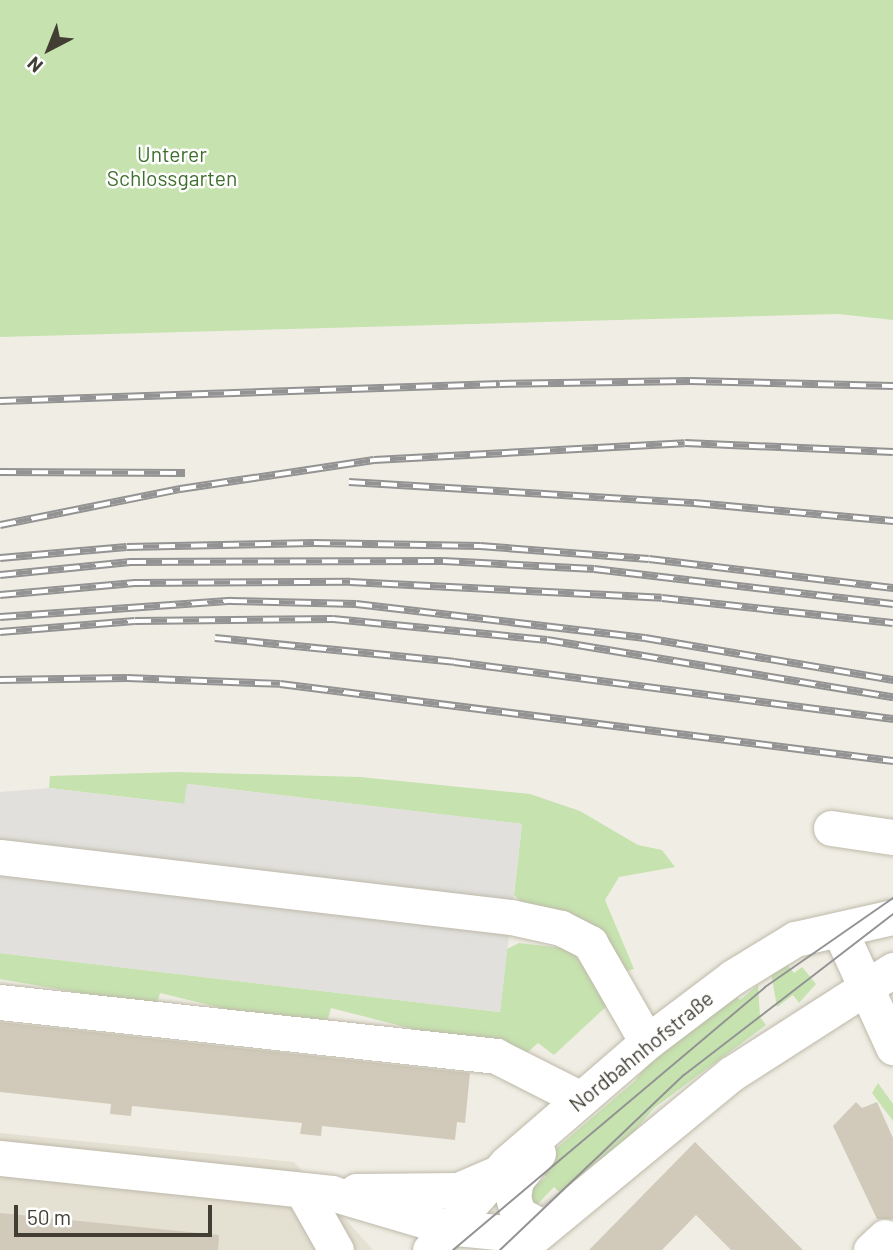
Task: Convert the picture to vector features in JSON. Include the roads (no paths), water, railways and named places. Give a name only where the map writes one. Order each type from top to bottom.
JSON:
[{"type":"street","points":[[831,828],[893,838]]},
{"type":"street","points":[[0,857],[498,915],[561,928],[590,943],[647,1042],[627,1077],[533,1157],[516,1181],[513,1197],[530,1239]]},
{"type":"street","name":"Nordbahnhofstraße","points":[[438,1239],[499,1171],[647,1042],[733,977],[795,939],[893,917]]},
{"type":"street","points":[[840,931],[879,978],[893,1047]]},
{"type":"street","points":[[530,1239],[731,1074],[879,978]]},
{"type":"street","points":[[0,1002],[496,1056],[581,1099]]},
{"type":"street","points":[[0,1158],[317,1191],[458,1190],[499,1171]]},
{"type":"street","points":[[317,1191],[438,1239],[516,1234],[530,1239]]},
{"type":"street","points":[[317,1191],[336,1250]]},
{"type":"tram line","points":[[453,1250],[765,987],[893,898]]},
{"type":"tram line","points":[[500,1250],[684,1075],[893,914]]},
{"type":"railway","points":[[0,401],[500,384],[690,381],[893,386]]},
{"type":"railway","points":[[0,525],[180,489],[374,460],[685,443],[893,452]]},
{"type":"railway","points":[[0,472],[185,473]]},
{"type":"railway","points":[[349,482],[694,503],[893,521]]},
{"type":"railway","points":[[0,558],[127,547],[314,543],[480,546],[649,559],[893,588]]},
{"type":"railway","points":[[0,575],[130,562],[443,561],[594,569],[893,604]]},
{"type":"railway","points":[[0,595],[134,583],[350,582],[662,598],[893,623]]},
{"type":"railway","points":[[0,617],[231,601],[356,604],[645,638],[893,680]]},
{"type":"railway","points":[[0,632],[135,621],[333,619],[547,640],[893,697]]},
{"type":"railway","points":[[215,638],[454,662],[893,719]]},
{"type":"railway","points":[[0,680],[127,678],[280,684],[893,761]]},
{"type":"park label","name":"Unterer Schlossgarten","points":[[172,166]]}]
